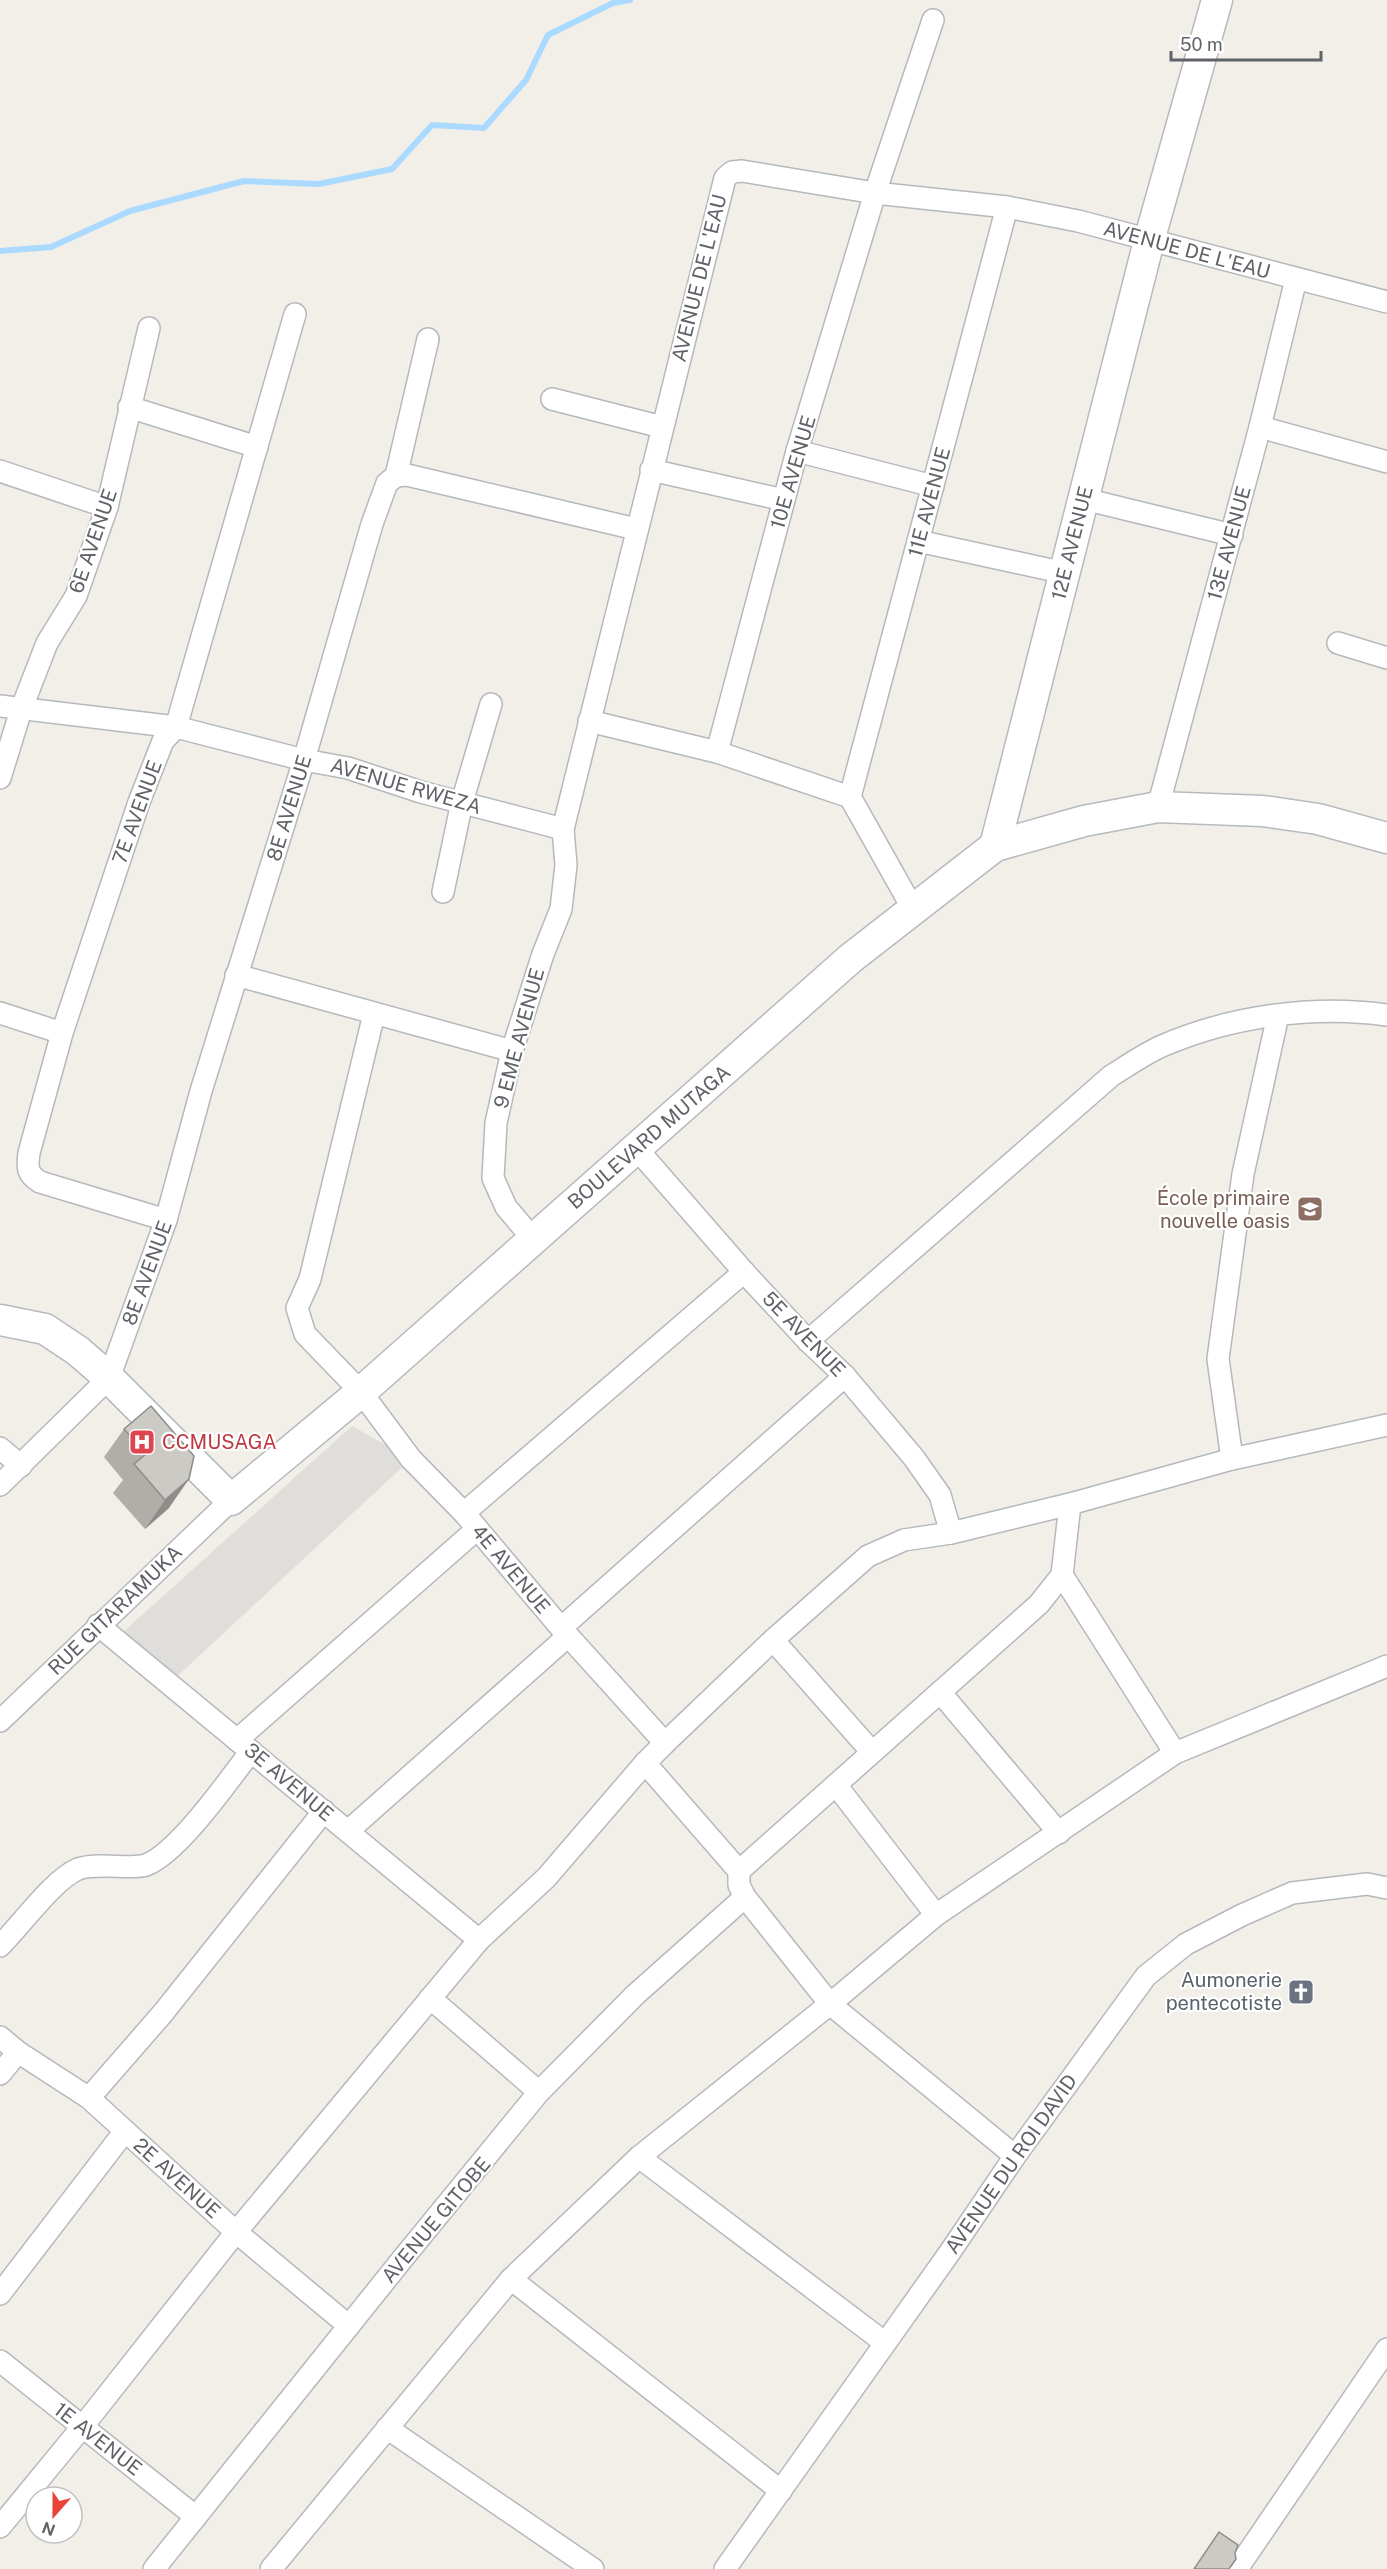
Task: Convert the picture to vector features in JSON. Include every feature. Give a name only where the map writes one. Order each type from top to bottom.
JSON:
[{"type":"street","name":"12E AVENUE","points":[[995,846],[1149,241],[1217,0]]},
{"type":"street","name":"10E AVENUE","points":[[717,752],[797,451],[874,193],[933,20]]},
{"type":"street","name":"AVENUE DE L'EAU","points":[[563,829],[725,178],[732,172],[742,171],[874,193],[1007,207],[1078,221],[1387,302]]},
{"type":"street","name":"11E AVENUE","points":[[850,797],[1007,207]]},
{"type":"street","name":"13E AVENUE","points":[[1158,807],[1232,535],[1296,279]]},
{"type":"street","name":"7E AVENUE","points":[[166,1220],[40,1182],[31,1177],[27,1168],[29,1153],[62,1033],[139,802],[163,741],[176,728],[295,314]]},
{"type":"street","name":"6E AVENUE","points":[[0,778],[10,708],[76,596],[107,507],[149,328]]},
{"type":"street","name":"8E AVENUE","points":[[109,1378],[166,1220],[236,975],[304,759],[372,524],[387,483],[396,476],[428,339]]},
{"type":"street","points":[[552,399],[662,427]]},
{"type":"street","points":[[129,407],[257,447]]},
{"type":"street","points":[[1260,427],[1387,462]]},
{"type":"street","points":[[797,451],[933,486]]},
{"type":"street","points":[[651,470],[784,500]]},
{"type":"street","points":[[0,471],[107,507]]},
{"type":"street","points":[[396,476],[407,475],[435,481],[636,529]]},
{"type":"street","points":[[1084,499],[1232,535]]},
{"type":"street","points":[[918,541],[1065,573]]},
{"type":"street","points":[[1338,643],[1387,658]]},
{"type":"street","points":[[443,892],[462,802],[491,704]]},
{"type":"street","name":"AVENUE RWEZA","points":[[10,708],[176,728],[348,768],[421,792],[563,829]]},
{"type":"street","points":[[589,721],[717,752],[850,797],[913,909]]},
{"type":"street","name":"BOULEVARD MUTAGA","points":[[231,1500],[361,1392],[851,958],[995,846],[1084,821],[1158,807],[1263,811],[1318,819],[1387,838]]},
{"type":"street","name":"9 EME AVENUE","points":[[533,1239],[506,1207],[493,1178],[496,1124],[512,1051],[543,954],[561,909],[566,865],[563,829]]},
{"type":"street","points":[[236,975],[512,1051]]},
{"type":"street","points":[[808,1341],[1111,1076],[1160,1047],[1209,1028],[1278,1015],[1359,1011],[1387,1015]]},
{"type":"street","points":[[0,1013],[62,1033]]},
{"type":"street","name":"4E AVENUE","points":[[375,1014],[310,1279],[297,1308],[305,1334],[361,1392],[411,1459],[470,1521],[565,1632],[665,1743]]},
{"type":"street","points":[[1232,1459],[1218,1359],[1243,1174],[1278,1015]]},
{"type":"street","name":"5E AVENUE","points":[[636,1148],[744,1272],[808,1341],[845,1376],[914,1458],[940,1495],[951,1533]]},
{"type":"street","points":[[0,1946],[55,1887],[78,1870],[107,1865],[146,1865],[170,1849],[244,1746],[470,1521],[744,1272]]},
{"type":"street","points":[[0,1320],[45,1329],[78,1351],[109,1378],[231,1500]]},
{"type":"street","points":[[348,1831],[845,1376]]},
{"type":"street","points":[[0,1485],[109,1378]]},
{"type":"street","points":[[0,2527],[236,2232],[479,1940],[546,1878],[665,1743],[773,1640],[868,1556],[904,1540],[951,1533],[1070,1504],[1232,1459],[1387,1425]]},
{"type":"street","points":[[0,1448],[21,1466]]},
{"type":"street","name":"RUE GITARAMUKA","points":[[0,1720],[231,1500]]},
{"type":"street","points":[[739,1871],[1038,1604],[1062,1575],[1070,1504]]},
{"type":"street","points":[[1062,1575],[1175,1753]]},
{"type":"street","name":"3E AVENUE","points":[[99,1625],[479,1940]]},
{"type":"street","points":[[773,1640],[872,1752]]},
{"type":"street","points":[[271,2569],[511,2279],[639,2157],[830,2004],[936,1915],[1175,1753],[1387,1666]]},
{"type":"street","points":[[940,1692],[1059,1833]]},
{"type":"street","points":[[645,1763],[739,1871],[739,1885],[745,1897],[830,2004],[1015,2156]]},
{"type":"street","points":[[836,1785],[936,1915]]},
{"type":"street","points":[[89,2098],[163,2013],[324,1811]]},
{"type":"street","name":"AVENUE DU ROI DAVID","points":[[725,2569],[950,2252],[1015,2156],[1146,1976],[1185,1944],[1292,1893],[1367,1884],[1387,1888]]},
{"type":"street","name":"AVENUE GITOBE","points":[[154,2569],[539,2092],[635,1995],[745,1897]]},
{"type":"street","points":[[430,1998],[539,2092]]},
{"type":"street","name":"2E AVENUE","points":[[0,2037],[18,2052],[89,2098],[236,2232],[349,2326]]},
{"type":"street","points":[[0,2074],[18,2052]]},
{"type":"street","points":[[0,2295],[125,2131]]},
{"type":"street","points":[[639,2157],[884,2342]]},
{"type":"street","points":[[511,2279],[781,2491]]},
{"type":"street","points":[[1237,2569],[1387,2349]]},
{"type":"street","name":"1E AVENUE","points":[[0,2361],[196,2517]]},
{"type":"street","points":[[387,2428],[593,2569]]},
{"type":"shaded area","points":[[352,1426],[411,1459],[170,1683],[122,1633]]},
{"type":"building","points":[[151,1406],[194,1456],[189,1479],[165,1500],[134,1464],[146,1454],[124,1429]]},
{"type":"building","points":[[1219,2532],[1238,2545],[1235,2553],[1236,2559],[1229,2569],[1194,2569]]},
{"type":"waterway","points":[[0,251],[51,247],[130,211],[244,181],[319,184],[392,169],[432,125],[484,128],[526,80],[548,35],[613,3],[630,0]]},
{"type":"place","name":"École primaire nouvelle oasis","points":[[1310,1209]]},
{"type":"place","name":"CCMUSAGA","points":[[142,1442]]},
{"type":"place","name":"Aumonerie pentecotiste","points":[[1301,1992]]}]
